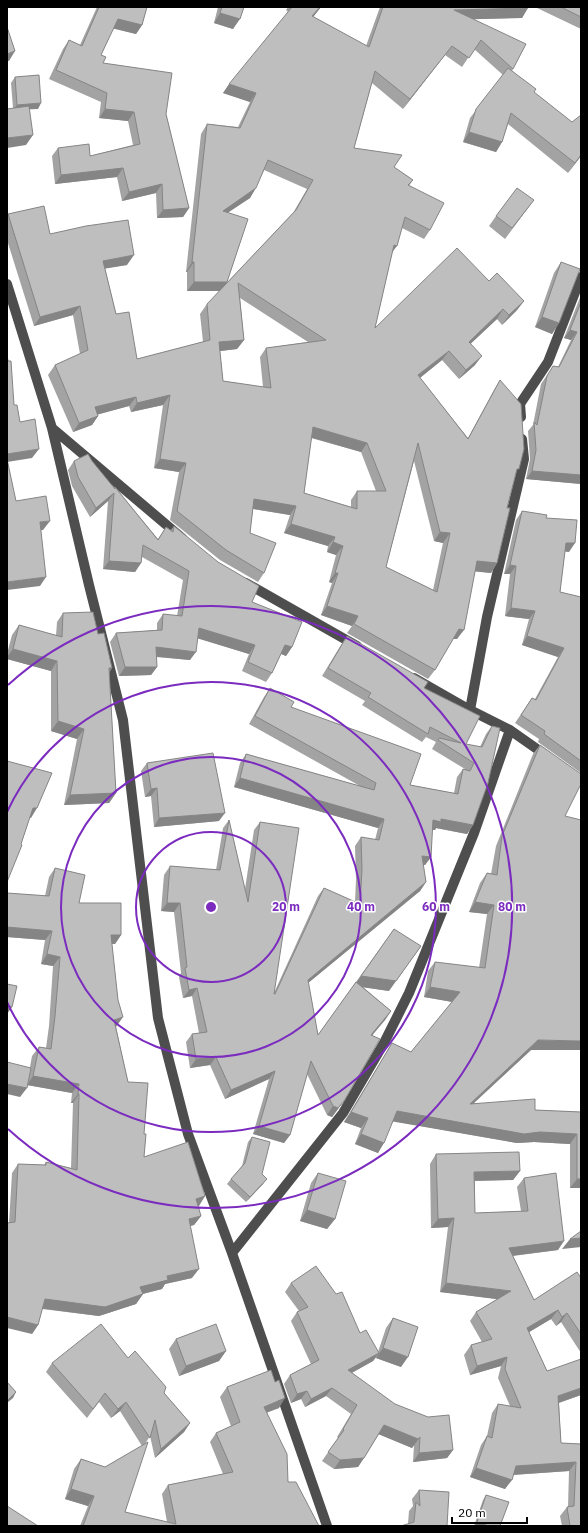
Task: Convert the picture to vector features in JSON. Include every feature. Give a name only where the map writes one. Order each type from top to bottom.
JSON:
[{"type":"street","points":[[470,710],[487,617],[524,459],[520,404],[548,362],[581,277]]},
{"type":"street","points":[[7,284],[52,428],[123,720],[158,1018],[188,1134],[232,1253],[327,1526]]},
{"type":"street","points":[[52,428],[193,547]]},
{"type":"street","points":[[236,577],[366,651]]},
{"type":"street","points":[[407,674],[470,710],[510,730],[552,760]]},
{"type":"street","points":[[232,1253],[343,1113],[384,1043],[409,993],[471,840],[510,730]]},
{"type":"building","points":[[99,7],[147,7],[142,25],[118,19],[101,55],[106,57],[103,63],[172,73],[166,114],[189,208],[163,210],[162,184],[129,192],[123,168],[61,175],[58,148],[89,144],[90,156],[140,144],[134,112],[105,109],[107,93],[56,70],[69,40],[82,46]]},
{"type":"building","points":[[222,7],[244,7],[240,19],[220,13]]},
{"type":"building","points":[[292,7],[320,7],[312,16],[369,47],[383,7],[528,7],[454,10],[526,44],[513,69],[481,40],[469,58],[452,46],[410,99],[375,71],[354,148],[402,155],[394,167],[413,180],[408,185],[444,203],[430,230],[405,217],[397,246],[394,245],[375,328],[457,248],[489,281],[497,273],[524,301],[509,315],[503,309],[469,342],[482,356],[466,370],[449,351],[418,375],[468,439],[500,380],[521,404],[524,449],[507,508],[510,508],[497,563],[477,561],[464,630],[459,629],[435,670],[354,624],[358,616],[327,606],[338,573],[335,573],[343,546],[333,542],[335,537],[291,524],[296,506],[254,499],[250,533],[276,543],[264,573],[226,550],[177,511],[186,463],[160,459],[170,395],[137,403],[136,397],[95,407],[98,416],[79,423],[55,365],[88,350],[80,306],[40,317],[8,214],[44,206],[50,234],[86,226],[128,220],[134,255],[103,261],[116,314],[129,312],[137,359],[210,340],[207,304],[296,210],[313,180],[268,160],[256,188],[223,211],[248,219],[227,282],[194,282],[194,262],[192,262],[207,124],[240,128],[256,93],[229,84]],"holes":[[[238,283],[326,340],[266,348],[271,388],[223,381],[219,342],[244,340]],[[313,427],[367,443],[386,491],[357,491],[357,509],[304,493]],[[418,443],[440,532],[450,533],[437,592],[386,567]]]},
{"type":"building","points":[[561,7],[581,7],[581,17]]},
{"type":"building","points":[[7,27],[15,51],[7,54]]},
{"type":"building","points":[[508,68],[536,89],[534,92],[572,122],[581,115],[581,155],[575,163],[511,113],[502,142],[469,132],[476,109]]},
{"type":"building","points":[[39,75],[41,103],[17,105],[15,77]]},
{"type":"building","points":[[29,106],[33,135],[7,138],[7,109]]},
{"type":"building","points":[[517,188],[534,200],[512,228],[496,216]]},
{"type":"building","points":[[561,262],[580,269],[559,323],[542,317]]},
{"type":"building","points":[[581,302],[581,475],[532,471],[536,450],[534,422],[537,425],[547,376],[553,366],[559,367],[577,332],[570,330]]},
{"type":"building","points":[[7,355],[8,361],[11,361],[14,405],[17,405],[20,422],[35,419],[39,449],[7,454]]},
{"type":"building","points":[[88,454],[92,461],[158,540],[166,527],[173,532],[174,526],[218,562],[259,586],[252,602],[302,622],[292,647],[285,645],[272,673],[248,662],[255,645],[199,628],[196,652],[156,647],[157,667],[125,667],[116,633],[162,630],[163,614],[182,616],[189,571],[143,545],[141,563],[109,561],[114,493],[96,508],[78,477],[74,461]]},
{"type":"building","points":[[7,459],[16,501],[46,496],[50,521],[40,522],[46,577],[7,582]]},
{"type":"building","points":[[522,511],[547,515],[546,518],[577,520],[575,543],[566,543],[560,592],[581,597],[581,761],[544,734],[545,731],[521,715],[532,698],[536,700],[564,648],[527,636],[535,611],[511,608],[516,566],[510,565]]},
{"type":"building","points":[[93,612],[98,634],[104,633],[112,668],[109,668],[116,793],[70,795],[84,729],[58,721],[57,661],[13,649],[19,625],[62,637],[63,613]]},
{"type":"building","points":[[347,636],[428,682],[424,688],[480,716],[466,744],[482,747],[492,726],[500,728],[488,783],[473,825],[441,819],[441,822],[433,820],[431,857],[422,856],[426,882],[308,980],[318,1035],[356,982],[391,1011],[371,1035],[380,1039],[344,1101],[338,1108],[333,1106],[311,1061],[290,1135],[259,1126],[275,1071],[231,1090],[216,1057],[196,1059],[192,1034],[207,1032],[197,988],[189,990],[185,968],[187,967],[180,903],[167,903],[170,866],[220,870],[229,820],[248,902],[260,822],[299,828],[275,994],[324,888],[360,904],[362,870],[361,837],[379,840],[384,819],[240,778],[246,754],[374,790],[376,783],[255,716],[270,688],[294,702],[291,707],[421,754],[410,785],[458,794],[463,769],[470,771],[474,763],[438,740],[439,738],[461,743],[430,727],[428,734],[368,697],[371,693],[328,668]]},
{"type":"building","points":[[540,745],[581,774],[581,784],[565,816],[581,820],[581,1041],[538,1040],[470,1104],[535,1099],[535,1110],[581,1112],[581,1179],[577,1179],[577,1134],[540,1132],[524,1134],[397,1111],[384,1143],[361,1134],[368,1118],[351,1112],[392,1043],[411,1052],[460,992],[430,987],[435,962],[485,968],[494,905],[475,902],[487,873],[497,875],[502,836]]},
{"type":"building","points":[[213,753],[225,813],[159,818],[157,788],[151,789],[147,763]]},
{"type":"building","points":[[7,761],[52,773],[37,808],[33,808],[21,844],[22,845],[7,882]]},
{"type":"building","points":[[55,868],[85,875],[79,903],[121,903],[121,935],[111,935],[118,1000],[123,1017],[114,1020],[128,1082],[148,1083],[144,1134],[146,1134],[144,1157],[188,1142],[205,1196],[196,1199],[201,1216],[189,1219],[199,1269],[167,1276],[168,1280],[140,1287],[143,1294],[105,1307],[45,1299],[38,1325],[7,1317],[7,1223],[15,1222],[18,1164],[46,1165],[46,1162],[77,1170],[79,1084],[33,1076],[39,1047],[51,1049],[60,957],[47,954],[52,931],[7,927],[7,893],[49,896]]},
{"type":"building","points":[[394,929],[421,946],[396,981],[361,976]]},
{"type":"building","points":[[7,984],[17,986],[12,1007],[7,1006]]},
{"type":"building","points":[[7,1062],[31,1068],[27,1088],[7,1084]]},
{"type":"building","points":[[252,1137],[270,1142],[262,1174],[267,1179],[250,1197],[231,1179],[245,1163]]},
{"type":"building","points":[[519,1152],[520,1171],[474,1172],[475,1213],[528,1211],[524,1178],[556,1173],[564,1241],[509,1248],[534,1300],[577,1272],[581,1278],[581,1334],[567,1313],[562,1317],[558,1310],[527,1328],[547,1371],[581,1359],[581,1388],[558,1396],[561,1443],[581,1444],[581,1526],[570,1526],[567,1507],[574,1506],[576,1462],[516,1466],[512,1480],[476,1468],[487,1436],[492,1438],[498,1404],[521,1408],[505,1369],[507,1357],[477,1366],[471,1345],[492,1339],[476,1312],[511,1291],[446,1283],[454,1218],[438,1219],[436,1154]]},
{"type":"building","points":[[318,1173],[346,1181],[335,1219],[307,1210]]},
{"type":"building","points":[[581,1231],[581,1238],[570,1239]]},
{"type":"building","points":[[316,1266],[336,1294],[342,1292],[360,1333],[366,1330],[379,1353],[348,1370],[395,1404],[428,1417],[449,1415],[453,1450],[419,1453],[420,1437],[418,1439],[384,1425],[364,1458],[340,1460],[328,1452],[344,1430],[343,1429],[357,1405],[332,1388],[311,1399],[307,1391],[297,1394],[290,1375],[319,1360],[297,1312],[308,1307],[291,1283]]},
{"type":"building","points":[[393,1318],[418,1327],[408,1357],[383,1348]]},
{"type":"building","points":[[101,1324],[128,1358],[135,1351],[166,1387],[164,1393],[190,1423],[161,1449],[155,1420],[150,1438],[126,1402],[118,1409],[105,1393],[93,1409],[52,1363]]},
{"type":"building","points":[[216,1324],[226,1351],[186,1366],[176,1339]]},
{"type":"building","points":[[271,1370],[275,1382],[279,1380],[285,1398],[264,1407],[287,1454],[288,1482],[296,1482],[319,1526],[83,1526],[94,1496],[71,1489],[81,1459],[105,1467],[148,1442],[125,1512],[176,1524],[168,1485],[233,1472],[216,1433],[240,1422],[227,1387]]},
{"type":"building","points":[[7,1382],[16,1392],[7,1401]]},
{"type":"building","points":[[419,1490],[449,1492],[447,1526],[401,1526],[414,1522],[416,1502],[420,1506]]},
{"type":"building","points":[[486,1495],[509,1502],[500,1526],[489,1526],[477,1522]]},
{"type":"building","points":[[7,1506],[38,1526],[7,1526]]}]
